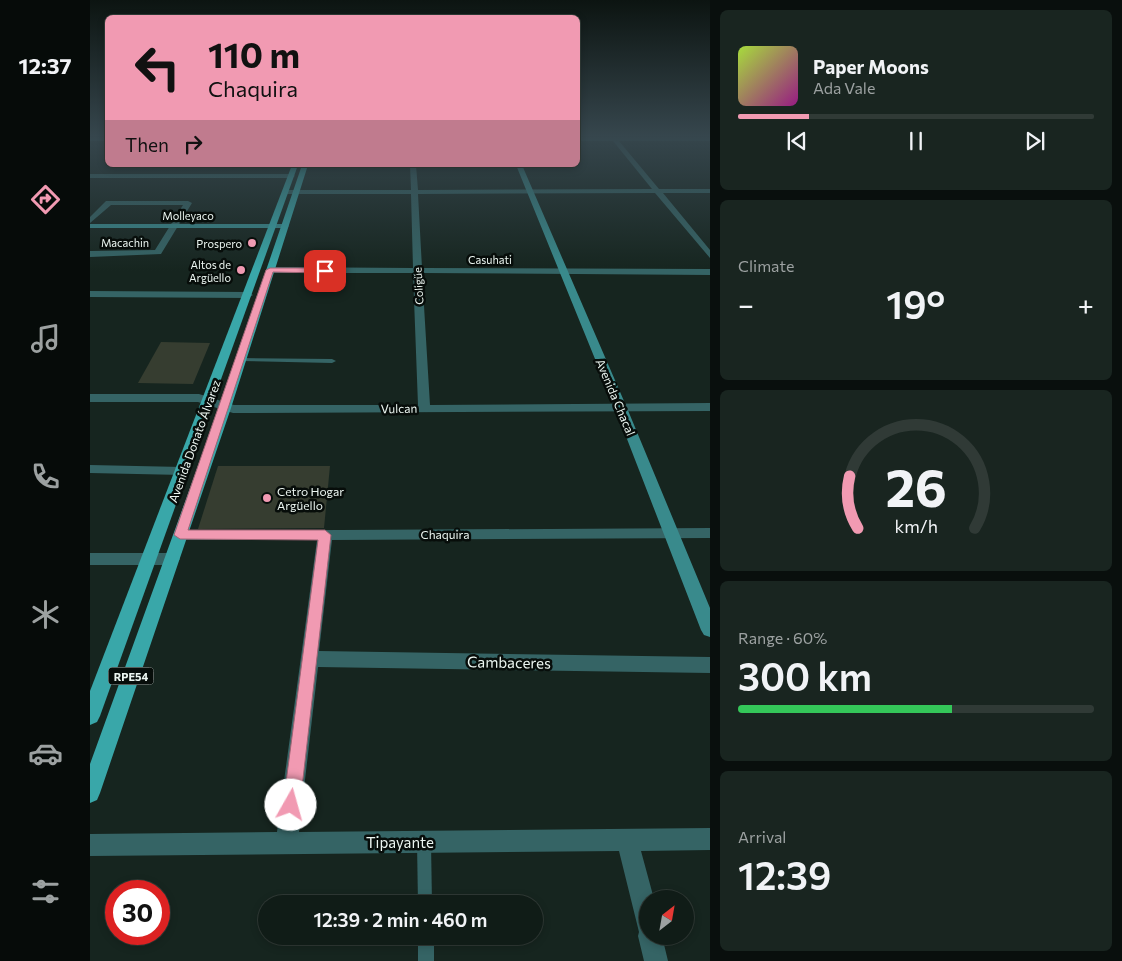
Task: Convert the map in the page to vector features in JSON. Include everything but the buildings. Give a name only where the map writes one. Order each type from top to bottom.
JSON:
[{"type":"main road","name":"Avenida Donato Álvarez","points":[[90,793],[241,360],[270,270],[286,192],[290,181]]},
{"type":"main road","name":"Avenida Donato Álvarez","points":[[90,716],[248,295],[300,181]]},
{"type":"main road","name":"Avenida Chacal","points":[[525,181],[621,408],[710,630]]},
{"type":"main road","name":"Molleyaco","points":[[90,226],[279,226]]},
{"type":"street","name":"Coligüe","points":[[414,181],[424,408]]},
{"type":"street","points":[[648,181],[710,256]]},
{"type":"street","points":[[286,192],[710,191]]},
{"type":"street","points":[[90,221],[109,203],[188,204],[176,226]]},
{"type":"street","name":"Macachin","points":[[90,254],[155,253],[162,249],[176,226]]},
{"type":"street","name":"Casuhati","points":[[270,270],[710,272]]},
{"type":"street","points":[[90,294],[248,295]]},
{"type":"street","name":"Vulcan","points":[[90,398],[209,400],[225,408],[710,408]]},
{"type":"street","points":[[90,469],[183,471]]},
{"type":"street","name":"Chaquira","points":[[180,535],[710,533]]},
{"type":"street","points":[[287,842],[325,535]]},
{"type":"street","points":[[90,559],[172,559]]},
{"type":"street","name":"Cambaceres","points":[[309,659],[710,665]]},
{"type":"street","name":"Tipayante","points":[[90,845],[710,839]]},
{"type":"street","points":[[628,841],[640,890]]},
{"type":"street","points":[[652,945],[656,961]]},
{"type":"lane","points":[[241,360],[332,361]]},
{"type":"lane","points":[[424,842],[425,895]]},
{"type":"lane","points":[[426,945],[426,961]]},
{"type":"place","name":"Prospero","points":[[252,243]]},
{"type":"place","name":"Altos de Argüello","points":[[241,270]]},
{"type":"place","name":"Cetro Hogar Argüello","points":[[267,498]]},
{"type":"route","points":[[291,805],[325,535],[180,535],[225,408],[270,270],[325,271]]}]
